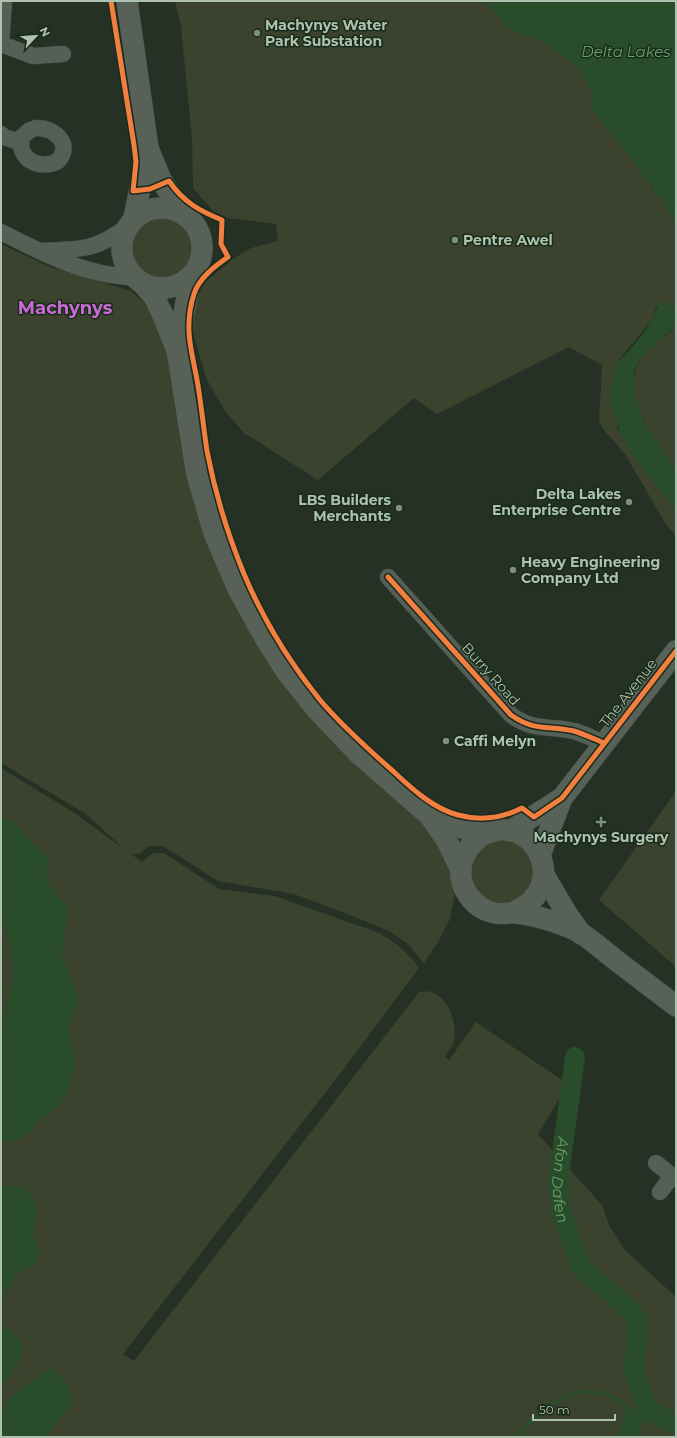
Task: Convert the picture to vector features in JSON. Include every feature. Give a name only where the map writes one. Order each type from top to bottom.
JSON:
[{"type":"main road","points":[[126,1],[148,148],[161,180],[184,215],[195,227],[201,242],[200,260],[191,276],[177,350]]},
{"type":"main road","points":[[148,148],[131,222],[123,235],[122,255],[126,267],[154,297],[177,350],[197,475],[214,533],[242,596],[278,658],[317,710],[358,753],[429,815],[446,839],[461,870],[463,886],[471,900],[477,905],[495,914],[514,912],[528,906],[538,895],[544,875]]},
{"type":"main road","points":[[131,222],[152,209],[163,208],[174,210],[184,215]]},
{"type":"main road","points":[[138,280],[155,288],[167,288],[184,282],[191,276]]},
{"type":"main road","name":"The Avenue","points":[[540,855],[562,798],[676,651]]},
{"type":"main road","name":"The Avenue","points":[[501,831],[562,798]]},
{"type":"main road","points":[[429,815],[462,828],[501,831],[527,838],[540,855],[544,875],[581,934]]},
{"type":"main road","points":[[461,870],[465,854],[475,840],[501,831]]},
{"type":"main road","points":[[514,912],[550,921],[581,934],[676,1006]]},
{"type":"street","points":[[4,1],[1,44],[34,56],[63,54]]},
{"type":"street","points":[[1,134],[4,137],[20,142]]},
{"type":"street","points":[[41,251],[81,249],[96,246],[113,238],[131,222]]},
{"type":"street","points":[[1,232],[70,265],[138,280]]},
{"type":"street","name":"Burry Road","points":[[388,577],[511,715],[522,723],[536,727],[574,731],[604,743]]},
{"type":"street","points":[[656,1163],[674,1177],[660,1192]]},
{"type":"shaded area","name":"Pentre Awel","points":[[175,1],[486,1],[507,28],[518,34],[537,38],[578,67],[654,192],[661,197],[676,221],[676,307],[661,301],[656,308],[653,319],[618,361],[617,428],[676,510],[676,535],[668,528],[625,454],[603,429],[599,421],[602,365],[569,347],[437,414],[414,398],[318,480],[244,433],[225,411],[206,378],[193,332],[193,316],[196,298],[204,283],[234,258],[251,248],[278,241],[276,224],[228,218],[213,211],[193,188],[192,139],[181,27]]},
{"type":"shaded area","points":[[154,214],[168,214],[180,219],[190,229],[195,241],[195,255],[190,267],[180,277],[168,282],[154,282],[142,277],[132,267],[127,255],[127,241],[132,229],[142,219]]},
{"type":"shaded area","points":[[1,244],[50,267],[131,291],[143,302],[156,321],[159,320],[243,615],[434,831],[449,855],[455,893],[450,919],[438,942],[424,963],[408,944],[391,932],[294,894],[218,881],[163,846],[149,846],[139,854],[131,854],[142,862],[153,853],[164,853],[219,889],[275,896],[379,933],[401,948],[419,968],[346,1066],[123,1354],[134,1361],[419,992],[428,992],[436,994],[443,999],[452,1015],[455,1033],[454,1041],[445,1057],[449,1060],[476,1022],[568,1084],[538,1134],[602,1205],[610,1227],[624,1249],[676,1297],[676,1437],[1,1437],[1,768],[76,814],[124,849],[86,814],[1,763]]},
{"type":"shaded area","points":[[676,325],[676,471],[643,417],[637,402],[634,387],[635,373],[644,354]]},
{"type":"shaded area","points":[[676,791],[676,967],[599,900]]},
{"type":"shaded area","points":[[502,840],[520,846],[528,854],[534,872],[528,890],[520,898],[502,904],[484,898],[476,890],[470,872],[476,854],[484,846]]},
{"type":"water","name":"Delta Lakes","points":[[486,1],[676,1],[676,221],[661,197],[654,192],[650,184],[592,109],[593,94],[578,67],[537,38],[518,34],[507,28]]},
{"type":"water","points":[[661,301],[676,306],[676,325],[641,358],[634,371],[634,391],[644,421],[676,471],[676,510],[650,478],[625,442],[616,423],[611,403],[611,383],[620,359],[633,346],[646,329]]},
{"type":"water","points":[[8,819],[15,823],[30,841],[49,858],[47,869],[48,881],[53,891],[68,907],[62,955],[78,999],[68,1025],[76,1064],[66,1096],[57,1107],[37,1123],[29,1133],[17,1139],[1,1142],[1,1035],[13,978],[11,951],[1,907],[1,820]]},
{"type":"water","points":[[1,1185],[22,1187],[33,1197],[37,1206],[33,1235],[40,1252],[38,1259],[34,1264],[17,1273],[1,1300]]},
{"type":"water","points":[[1,1321],[3,1327],[13,1334],[20,1342],[22,1356],[14,1371],[1,1387]]},
{"type":"water","points":[[51,1368],[67,1383],[74,1402],[46,1437],[1,1437],[1,1415],[9,1401],[15,1394],[37,1376]]},
{"type":"waterway","name":"Afon Dafen","points":[[575,1057],[558,1183],[561,1212],[580,1266],[606,1289]]},
{"type":"waterway","name":"Afon Dafen","points":[[614,1296],[633,1313],[638,1321],[634,1370],[647,1410],[633,1419],[630,1430]]},
{"type":"waterway","points":[[514,1437],[555,1402],[572,1394],[582,1392],[593,1392],[612,1397],[621,1402],[633,1419]]},
{"type":"waterway","name":"Afon Dafen","points":[[647,1410],[676,1424]]},
{"type":"cycle path","points":[[111,1],[136,162],[133,191],[150,189],[169,181],[180,195],[192,205],[222,220],[221,244],[228,257],[213,268],[196,288],[189,320],[190,344],[199,392],[207,451],[227,529],[251,591],[268,624],[288,656],[320,700],[356,738],[408,785],[424,798],[440,808],[458,815],[474,818],[491,818],[522,808],[534,817],[562,798],[676,651]]},
{"type":"cycle path","points":[[388,577],[511,715],[527,724],[574,731],[604,743]]},
{"type":"place","name":"Machynys Water Park Substation","points":[[257,33]]},
{"type":"place","name":"Pentre Awel","points":[[455,240]]},
{"type":"place","name":"Delta Lakes Enterprise Centre","points":[[629,502]]},
{"type":"place","name":"LBS Builders Merchants","points":[[399,508]]},
{"type":"place","name":"Heavy Engineering Company Ltd","points":[[513,570]]},
{"type":"place","name":"Caffi Melyn","points":[[446,741]]},
{"type":"place","name":"Machynys Surgery","points":[[601,822]]},
{"type":"district","name":"Machynys","points":[[65,308]]}]
